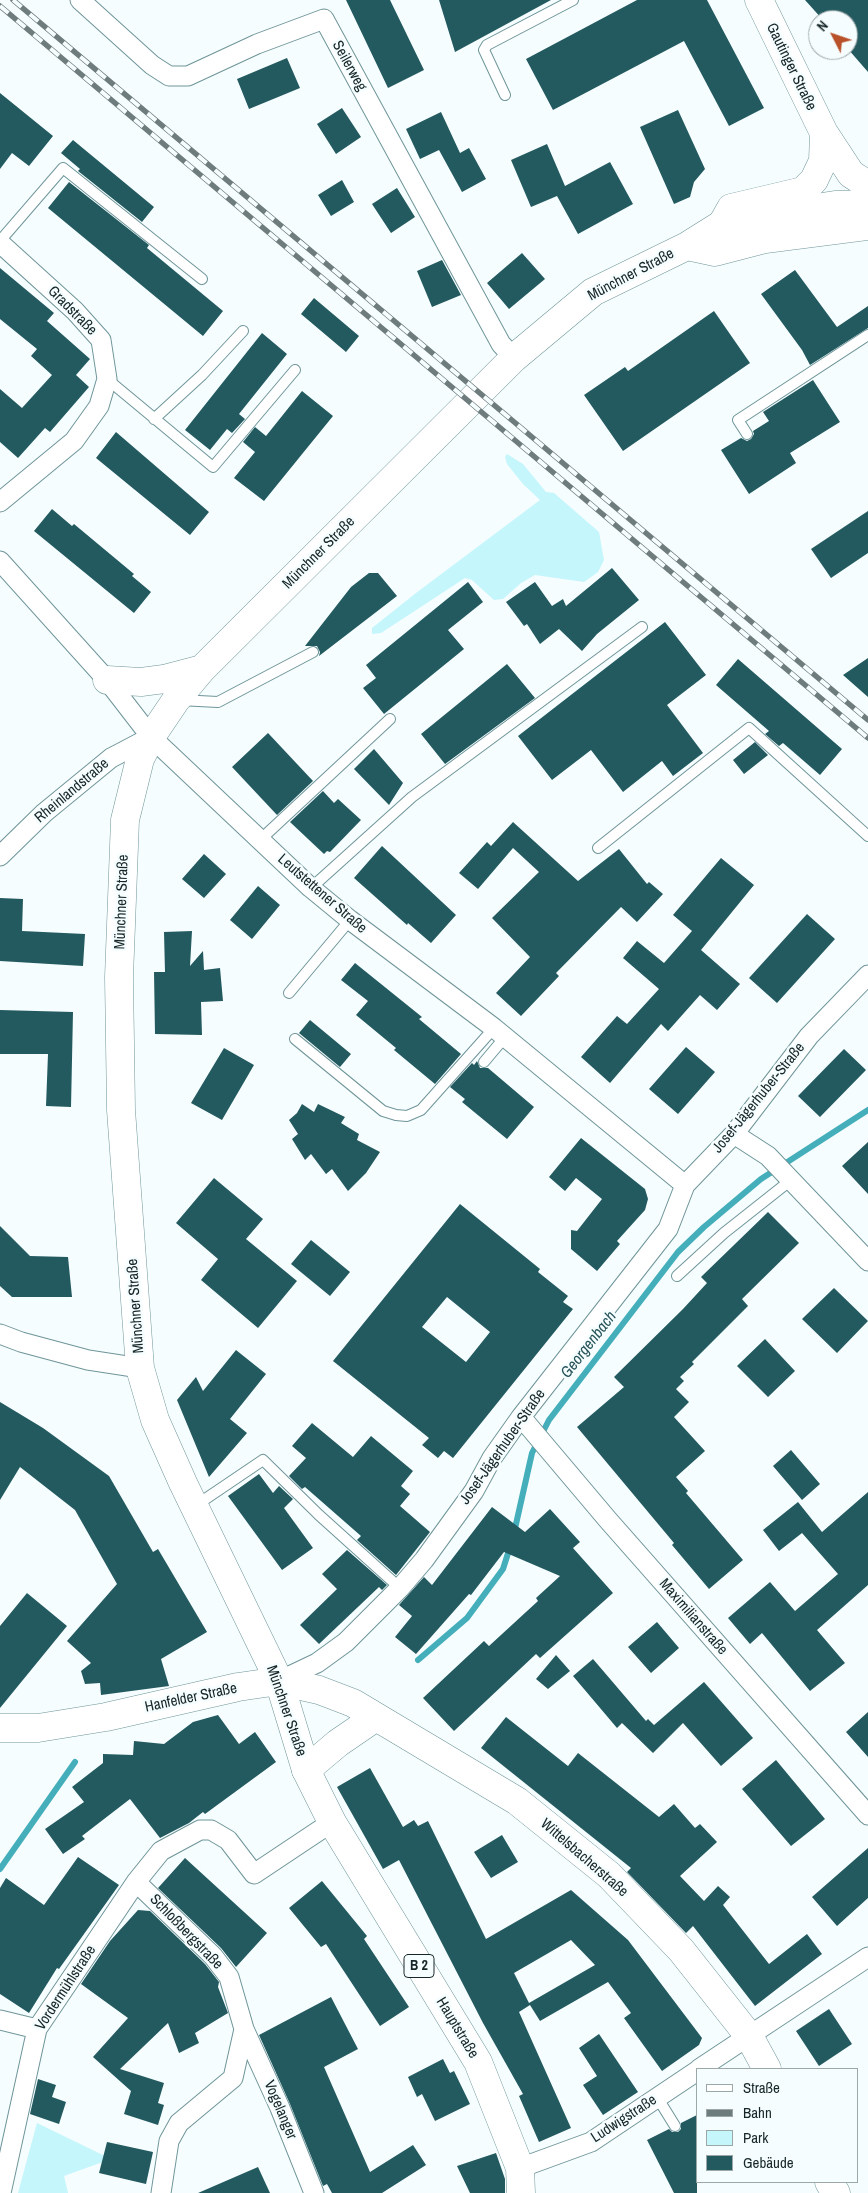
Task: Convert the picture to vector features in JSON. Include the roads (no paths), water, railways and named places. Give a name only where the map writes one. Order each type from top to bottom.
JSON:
[{"type":"main road","name":"Gautinger Straße","points":[[759,0],[824,133],[851,174],[868,185]]},
{"type":"main road","points":[[722,224],[731,208],[803,191],[814,180],[823,161],[824,133]]},
{"type":"main road","name":"Münchner Straße","points":[[306,1770],[279,1681],[194,1507],[155,1420],[140,1368],[121,1110],[119,977],[125,820],[140,759],[151,737],[176,700],[202,669],[514,358],[593,292],[687,246],[722,224],[758,216],[836,205],[868,204]]},
{"type":"main road","name":"Münchner Straße","points":[[687,246],[715,252],[765,239],[868,227]]},
{"type":"main road","points":[[107,680],[141,682],[164,679],[202,669]]},
{"type":"main road","name":"Hanfelder Straße","points":[[0,1728],[38,1728],[106,1717],[238,1687],[279,1681],[320,1690],[353,1703],[376,1717]]},
{"type":"main road","points":[[306,1770],[338,1743],[376,1717]]},
{"type":"main road","name":"Wittelsbacherstraße","points":[[376,1717],[517,1801],[609,1876],[681,1950],[749,2036],[766,2068]]},
{"type":"main road","name":"Hauptstraße","points":[[306,1770],[332,1822],[478,2062],[520,2181]]},
{"type":"street","name":"Seilerweg","points":[[80,0],[152,65],[169,76],[188,76],[257,44],[324,20],[501,344],[514,358]]},
{"type":"street","name":"Gradstraße","points":[[0,242],[75,311],[101,340],[107,379],[99,406],[74,441],[0,502]]},
{"type":"street","name":"Leutstettener Straße","points":[[0,561],[107,680],[151,737],[311,888],[350,920],[500,1032],[685,1185]]},
{"type":"street","name":"Rheinlandstraße","points":[[0,856],[44,813],[111,758],[151,737]]},
{"type":"street","name":"Josef-Jägerhuber-Straße","points":[[279,1681],[317,1663],[346,1642],[400,1588],[424,1560],[474,1490],[492,1458],[526,1423],[668,1229],[685,1185],[734,1134],[809,1036],[868,976]]},
{"type":"street","points":[[734,1134],[768,1156],[868,1261]]},
{"type":"street","points":[[0,1334],[20,1342],[88,1360],[140,1368]]},
{"type":"street","name":"Maximilianstraße","points":[[526,1423],[608,1520],[868,1815]]},
{"type":"street","name":"Vordermühlstraße","points":[[1,2193],[37,2029],[136,1882],[161,1851],[200,1830],[211,1830],[228,1840],[254,1874],[332,1822]]},
{"type":"street","name":"Schloßbergstraße","points":[[136,1882],[213,1956],[229,1978],[244,2029],[233,2078],[180,2123],[169,2141],[161,2193]]},
{"type":"street","name":"Ludwigstraße","points":[[701,2068],[868,1957]]},
{"type":"street","points":[[0,2020],[37,2029]]},
{"type":"street","name":"Vogelanger","points":[[244,2029],[280,2108],[314,2193]]},
{"type":"street","name":"Ludwigstraße","points":[[520,2181],[591,2142],[696,2071]]},
{"type":"lane","points":[[505,95],[484,50],[487,45],[573,0]]},
{"type":"lane","points":[[0,242],[63,168],[202,279]]},
{"type":"lane","points":[[154,419],[202,375],[242,331]]},
{"type":"lane","points":[[747,434],[738,420],[868,335]]},
{"type":"lane","points":[[107,379],[213,467],[295,370]]},
{"type":"lane","points":[[311,888],[412,797],[642,627]]},
{"type":"lane","points":[[176,700],[218,702],[313,652]]},
{"type":"lane","points":[[260,840],[390,719]]},
{"type":"lane","points":[[598,848],[749,728],[868,836]]},
{"type":"lane","points":[[289,993],[350,920]]},
{"type":"lane","points":[[295,1039],[383,1111],[407,1116],[421,1110],[500,1032]]},
{"type":"lane","points":[[484,1062],[500,1032]]},
{"type":"lane","points":[[677,1276],[724,1233],[791,1180]]},
{"type":"lane","points":[[194,1507],[263,1460],[319,1516],[400,1588]]},
{"type":"lane","points":[[657,2097],[675,2126]]},
{"type":"waterway","name":"Georgenbach","points":[[514,1533],[532,1453],[549,1420],[678,1252],[704,1227],[761,1179],[868,1110]]},
{"type":"waterway","name":"Georgenbach","points":[[418,1660],[467,1618],[503,1569],[510,1547]]},
{"type":"waterway","name":"Georgenbach","points":[[0,1869],[75,1762]]},
{"type":"railway","points":[[13,0],[868,720]]},
{"type":"railway","points":[[0,6],[868,738]]}]
